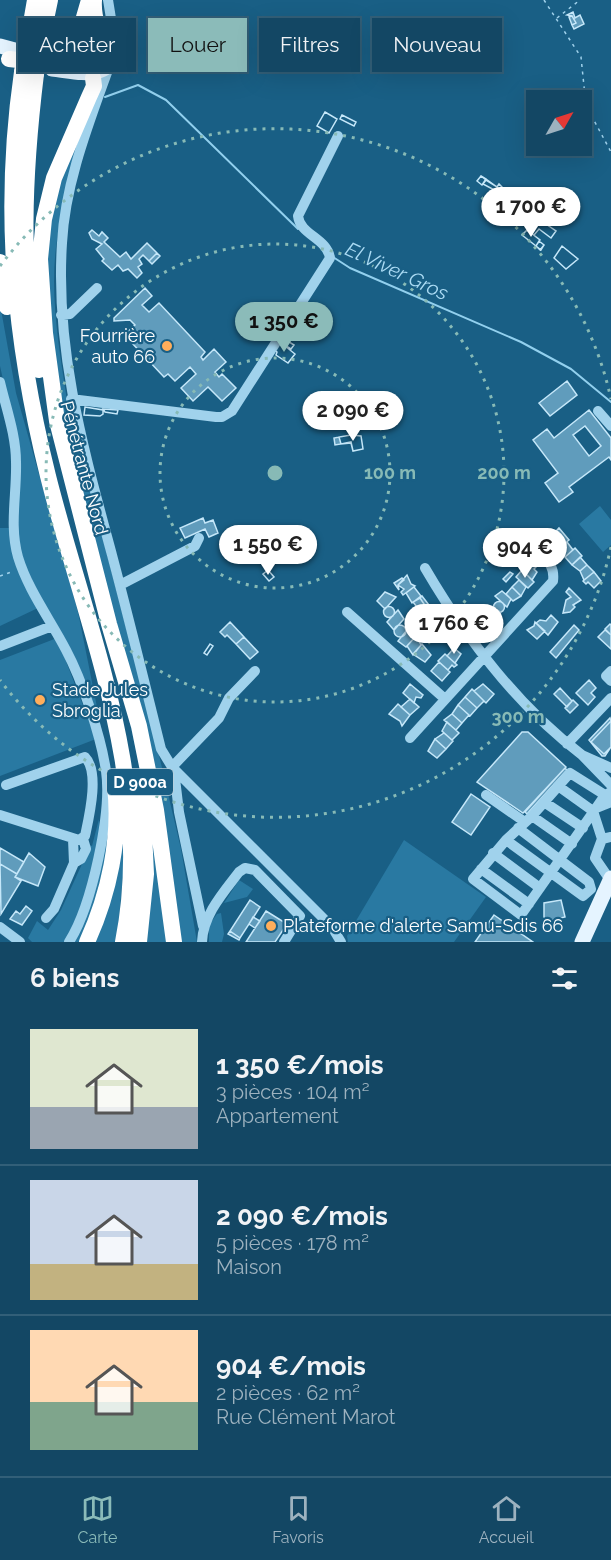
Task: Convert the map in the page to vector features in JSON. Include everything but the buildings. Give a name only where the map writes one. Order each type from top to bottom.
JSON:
[{"type":"highway","name":"Pénétrante Nord","points":[[34,18],[35,0]]},
{"type":"highway","name":"Pénétrante Nord","points":[[43,18],[50,0]]},
{"type":"highway","points":[[91,0],[94,18]]},
{"type":"highway","points":[[89,18],[91,0]]},
{"type":"highway","points":[[3,54],[18,57]]},
{"type":"highway","points":[[85,72],[94,86],[54,178],[44,219],[41,293],[57,421],[109,624],[138,726],[156,810],[174,942]]},
{"type":"highway","name":"Pénétrante Nord","points":[[29,73],[14,129],[11,204],[12,258],[17,317],[25,370],[48,477],[116,721],[131,845],[131,881],[123,942]]},
{"type":"highway","name":"Pénétrante Nord","points":[[29,73],[26,254],[33,340],[54,438],[109,624],[145,807],[146,874],[139,942]]},
{"type":"highway","points":[[0,262],[22,391],[48,477]]},
{"type":"highway","points":[[63,529],[111,749],[116,799],[109,882],[99,916],[87,942]]},
{"type":"main road","points":[[582,942],[611,879]]},
{"type":"main road","points":[[591,942],[611,897]]},
{"type":"street","points":[[108,0],[111,18]]},
{"type":"street","points":[[109,72],[83,146],[66,211],[62,241],[61,315],[72,399],[161,749],[173,768],[332,927],[340,942]]},
{"type":"street","points":[[72,399],[216,417],[227,415],[329,254],[302,227],[298,216],[338,136]]},
{"type":"street","points":[[61,315],[70,314],[97,288]]},
{"type":"street","points":[[0,382],[2,402],[16,461],[14,539],[23,567],[73,666],[99,740],[106,772],[103,835],[96,870],[87,904],[69,942]]},
{"type":"street","points":[[598,411],[611,426]]},
{"type":"street","points":[[120,585],[195,546],[199,538]]},
{"type":"street","points":[[410,738],[553,581],[554,572],[551,564],[537,549]]},
{"type":"street","points":[[425,568],[452,614],[540,720],[582,755],[611,768]]},
{"type":"street","points":[[347,612],[445,699]]},
{"type":"street","points":[[0,646],[52,626]]},
{"type":"street","points":[[202,942],[203,926],[173,768],[219,718],[229,698],[255,671]]},
{"type":"street","points":[[611,671],[606,676],[611,681]]},
{"type":"street","points":[[567,744],[611,698]]},
{"type":"street","points":[[582,755],[609,793]]},
{"type":"street","points":[[2,787],[85,757],[90,763],[92,798],[78,839],[74,863],[54,909],[46,918]]},
{"type":"street","points":[[570,773],[609,793],[594,810],[529,904],[481,869],[570,773]]},
{"type":"street","points":[[558,786],[594,810],[607,838],[595,858],[611,879]]},
{"type":"street","points":[[486,795],[525,822],[572,844]]},
{"type":"street","points":[[544,802],[583,828]]},
{"type":"street","points":[[2,814],[78,839]]},
{"type":"street","points":[[506,840],[583,896],[588,893],[591,889],[589,882],[560,860],[525,822]]},
{"type":"street","points":[[493,854],[540,888]]},
{"type":"street","points":[[203,926],[239,872],[249,868],[255,870],[300,916],[284,942]]},
{"type":"street","points":[[198,906],[206,910],[213,908]]},
{"type":"street","points":[[0,927],[20,942]]},
{"type":"path","points":[[544,0],[569,42],[581,57],[585,96],[590,113],[611,152]]},
{"type":"path","points":[[556,18],[580,0]]},
{"type":"path","points":[[0,576],[23,567]]},
{"type":"shaded area","points":[[94,98],[57,240],[54,280],[58,340],[67,400],[159,755],[181,849],[197,942],[179,942],[62,420],[47,293],[49,220],[59,180]]},
{"type":"shaded area","points":[[0,304],[16,393],[78,612],[110,772],[106,872],[82,942],[72,942],[107,835],[102,739],[22,558],[17,539],[8,402],[0,366]]},
{"type":"shaded area","points":[[600,506],[611,520],[611,545],[603,552],[579,524]]},
{"type":"shaded area","points":[[0,528],[10,528],[38,608],[0,626]]},
{"type":"shaded area","name":"Stade Jules Sbroglia","points":[[57,638],[96,739],[0,776],[0,660]]},
{"type":"shaded area","points":[[150,817],[170,942],[147,942]]},
{"type":"shaded area","points":[[99,819],[98,850],[90,882],[66,942],[32,942],[28,938],[37,921],[48,930],[61,910],[87,853],[87,844],[92,846]]},
{"type":"shaded area","points":[[123,830],[123,875],[117,942],[91,942]]},
{"type":"shaded area","points":[[404,840],[486,897],[454,942],[348,942],[347,936]]},
{"type":"shaded area","points":[[239,880],[253,889],[247,897],[224,903]]},
{"type":"shaded area","points":[[221,913],[224,934],[222,942],[209,942],[209,925],[217,914]]},
{"type":"waterway","name":"El Viver Gros","points":[[105,97],[138,85],[166,100],[298,229]]},
{"type":"waterway","name":"El Viver Gros","points":[[333,257],[350,268],[521,342],[571,369],[611,402]]},
{"type":"place","name":"Fourrière auto 66","points":[[167,346]]},
{"type":"place","name":"Stade Jules Sbroglia","points":[[40,700]]},
{"type":"place","name":"Plateforme d'alerte Samu-Sdis 66","points":[[271,926]]}]
